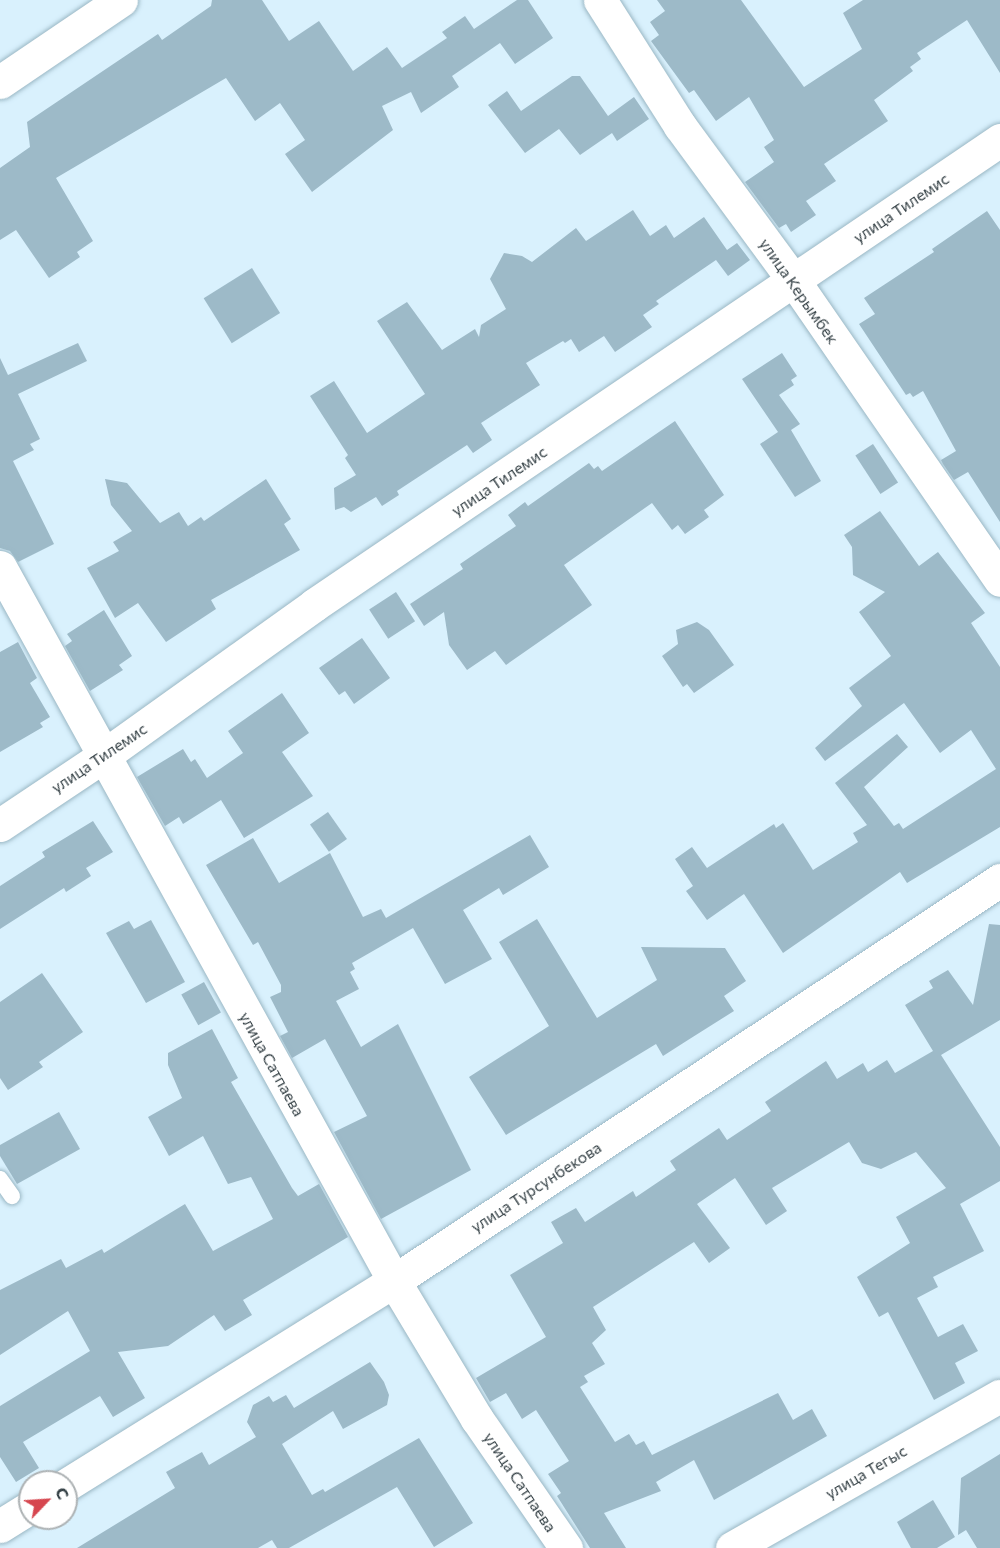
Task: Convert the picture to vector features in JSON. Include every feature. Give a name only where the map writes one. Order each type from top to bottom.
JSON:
[{"type":"street","points":[[0,82],[121,0]]},
{"type":"street","name":"улица Керымбек","points":[[600,0],[680,126],[794,281],[1000,580]]},
{"type":"street","name":"улица Тилемис","points":[[0,825],[102,757],[314,605],[1000,140]]},
{"type":"street","name":"улица Сатпаева","points":[[0,567],[102,757],[394,1281],[477,1419],[566,1548]]},
{"type":"street","name":"улица Турсунбекова","points":[[78,1478],[394,1281],[1000,880]]},
{"type":"street","name":"улица Тегыс","points":[[732,1548],[1000,1396]]},
{"type":"street","points":[[0,1526],[18,1515]]},
{"type":"lane","points":[[0,1179],[12,1196]]},
{"type":"building","points":[[212,0],[262,0],[289,41],[319,21],[353,71],[387,47],[402,68],[447,38],[442,32],[465,16],[474,29],[517,0],[528,0],[553,38],[515,64],[500,43],[452,76],[459,87],[421,113],[411,92],[382,106],[393,130],[312,192],[285,154],[305,140],[280,103],[255,121],[226,78],[56,178],[93,241],[77,252],[80,257],[49,278],[16,230],[0,240],[0,168],[30,147],[27,122],[158,34],[162,40],[211,6]]},
{"type":"building","points":[[657,0],[741,0],[804,87],[862,49],[843,13],[863,0],[1000,0],[1000,73],[967,20],[917,53],[921,59],[910,67],[913,71],[874,100],[888,121],[824,164],[836,181],[806,201],[816,215],[791,232],[786,224],[779,228],[745,182],[774,162],[764,147],[774,140],[749,97],[716,121],[694,90],[689,93],[651,41],[659,35],[650,22],[665,11]]},
{"type":"building","points":[[572,76],[580,76],[608,116],[634,97],[649,119],[617,141],[612,133],[580,155],[559,129],[525,153],[488,105],[507,91],[521,111]]},
{"type":"building","points":[[633,210],[650,236],[666,225],[674,238],[704,217],[727,250],[737,243],[750,260],[728,276],[716,260],[656,301],[659,304],[643,315],[652,327],[615,352],[604,336],[579,352],[571,339],[565,343],[563,341],[526,363],[540,385],[481,423],[492,440],[473,453],[467,445],[397,491],[399,495],[382,506],[376,497],[351,512],[344,507],[335,510],[334,488],[356,475],[345,458],[348,455],[310,396],[334,381],[367,433],[425,394],[377,321],[407,302],[442,350],[475,329],[479,337],[481,325],[506,309],[490,279],[504,253],[522,256],[532,262],[576,228],[586,241]]},
{"type":"building","points":[[987,211],[1000,230],[1000,522],[968,472],[954,480],[943,464],[941,460],[956,451],[923,391],[913,397],[910,393],[906,395],[859,324],[875,314],[864,298],[934,252],[932,249]]},
{"type":"building","points":[[252,268],[280,313],[232,343],[204,298]]},
{"type":"building","points":[[78,343],[87,361],[18,394],[40,439],[30,444],[34,450],[13,461],[54,544],[18,562],[10,551],[0,548],[0,358],[8,375]]},
{"type":"building","points":[[782,353],[797,376],[791,380],[794,385],[779,395],[800,424],[791,430],[821,481],[795,497],[760,444],[778,432],[742,379]]},
{"type":"building","points":[[675,421],[724,495],[704,510],[709,517],[685,534],[678,525],[672,530],[652,503],[564,565],[592,605],[506,665],[495,651],[467,670],[449,645],[444,612],[424,626],[410,604],[463,569],[460,564],[516,526],[508,515],[525,502],[528,506],[589,463],[594,469],[598,466],[602,471]]},
{"type":"building","points":[[873,444],[898,483],[880,494],[855,455]]},
{"type":"building","points":[[105,479],[127,483],[160,523],[179,512],[188,526],[201,517],[204,521],[266,479],[291,519],[284,524],[300,550],[211,600],[216,609],[166,642],[138,603],[115,618],[87,568],[119,551],[113,542],[132,531],[111,505]]},
{"type":"building","points":[[880,511],[919,566],[938,552],[985,613],[971,623],[1000,667],[1000,827],[907,883],[900,872],[783,953],[744,894],[707,920],[686,891],[693,886],[675,859],[692,847],[707,868],[774,824],[776,828],[783,823],[813,870],[858,842],[853,833],[867,825],[835,783],[897,734],[908,747],[864,787],[894,826],[899,823],[903,829],[996,769],[971,730],[940,753],[904,703],[825,761],[815,748],[862,706],[849,688],[891,656],[859,612],[885,592],[853,575],[852,547],[844,535]]},
{"type":"building","points":[[396,592],[415,621],[388,639],[369,609]]},
{"type":"building","points":[[104,610],[132,656],[119,665],[123,670],[90,691],[65,646],[72,641],[67,634]]},
{"type":"building","points":[[697,622],[709,630],[734,665],[694,693],[687,684],[683,687],[662,656],[678,644],[676,630]]},
{"type":"building","points":[[362,638],[390,678],[354,704],[345,691],[339,695],[319,668]]},
{"type":"building","points":[[18,642],[37,678],[30,683],[50,717],[40,723],[43,727],[0,752],[0,652]]},
{"type":"building","points":[[282,693],[309,733],[282,752],[313,796],[244,838],[221,800],[183,824],[179,817],[165,826],[137,777],[183,749],[191,762],[195,759],[207,778],[243,753],[228,731]]},
{"type":"building","points":[[328,812],[347,839],[329,852],[310,825]]},
{"type":"building","points":[[93,821],[113,852],[86,868],[91,876],[66,892],[64,888],[0,929],[0,886],[45,857],[42,852]]},
{"type":"building","points":[[530,835],[549,867],[503,895],[499,888],[463,910],[492,959],[445,984],[413,928],[352,963],[355,969],[350,972],[359,989],[336,1001],[361,1047],[398,1024],[471,1170],[381,1219],[334,1132],[367,1116],[325,1039],[292,1058],[280,1036],[288,1032],[270,997],[281,992],[281,985],[258,942],[253,945],[206,865],[253,838],[279,883],[330,853],[363,917],[381,909],[386,918]]},
{"type":"building","points":[[537,919],[597,1018],[657,980],[641,947],[725,948],[746,981],[724,996],[734,1011],[663,1056],[656,1044],[506,1135],[469,1077],[549,1026],[499,942]]},
{"type":"building","points":[[151,920],[185,982],[146,1003],[106,933],[129,921],[134,929]]},
{"type":"building","points":[[989,924],[1000,925],[1000,1020],[941,1055],[1000,1147],[1000,1181],[960,1204],[984,1251],[933,1277],[938,1287],[917,1298],[938,1337],[963,1324],[978,1351],[955,1363],[965,1383],[934,1400],[888,1312],[879,1317],[857,1277],[910,1243],[896,1217],[946,1188],[916,1152],[881,1169],[862,1163],[849,1142],[772,1188],[787,1211],[766,1225],[735,1178],[697,1204],[730,1248],[709,1263],[694,1242],[593,1307],[606,1330],[592,1343],[605,1364],[584,1376],[588,1382],[580,1387],[615,1442],[629,1434],[636,1445],[644,1441],[652,1455],[778,1393],[793,1420],[812,1409],[827,1436],[714,1500],[694,1460],[656,1482],[661,1491],[604,1513],[626,1548],[590,1548],[557,1496],[561,1493],[548,1474],[569,1461],[536,1410],[522,1419],[506,1393],[490,1402],[476,1378],[546,1337],[510,1275],[563,1243],[551,1222],[576,1208],[585,1222],[633,1191],[636,1197],[676,1170],[670,1161],[719,1128],[727,1140],[771,1111],[765,1102],[826,1061],[837,1079],[863,1063],[868,1072],[887,1060],[895,1073],[933,1051],[905,1005],[933,988],[929,981],[948,970],[973,1005]]},
{"type":"building","points":[[42,973],[83,1032],[39,1062],[43,1067],[8,1090],[0,1078],[0,1002]]},
{"type":"building","points":[[204,982],[221,1013],[198,1025],[181,995]]},
{"type":"building","points":[[212,1029],[238,1078],[231,1082],[292,1188],[298,1196],[319,1184],[348,1237],[243,1300],[252,1315],[225,1331],[214,1315],[168,1346],[118,1352],[145,1398],[113,1417],[100,1396],[23,1442],[39,1468],[18,1470],[16,1482],[0,1457],[0,1406],[90,1351],[68,1311],[0,1355],[0,1290],[61,1259],[66,1268],[102,1249],[104,1253],[185,1204],[213,1251],[273,1219],[251,1177],[228,1184],[203,1136],[169,1156],[148,1117],[182,1098],[168,1065],[168,1053]]},
{"type":"building","points":[[59,1112],[80,1149],[17,1184],[0,1156],[0,1145]]},
{"type":"building","points":[[370,1362],[384,1382],[389,1395],[387,1405],[343,1429],[333,1411],[282,1444],[312,1495],[323,1489],[325,1492],[419,1438],[473,1523],[434,1547],[397,1487],[289,1548],[277,1548],[272,1540],[258,1548],[77,1548],[175,1488],[166,1472],[202,1452],[209,1465],[256,1437],[247,1422],[253,1405],[269,1396],[273,1402],[286,1395],[294,1408]]},
{"type":"building","points":[[1000,1454],[1000,1548],[977,1548],[966,1530],[958,1535],[961,1478]]},
{"type":"building","points":[[933,1500],[955,1537],[937,1548],[911,1548],[897,1522]]}]
